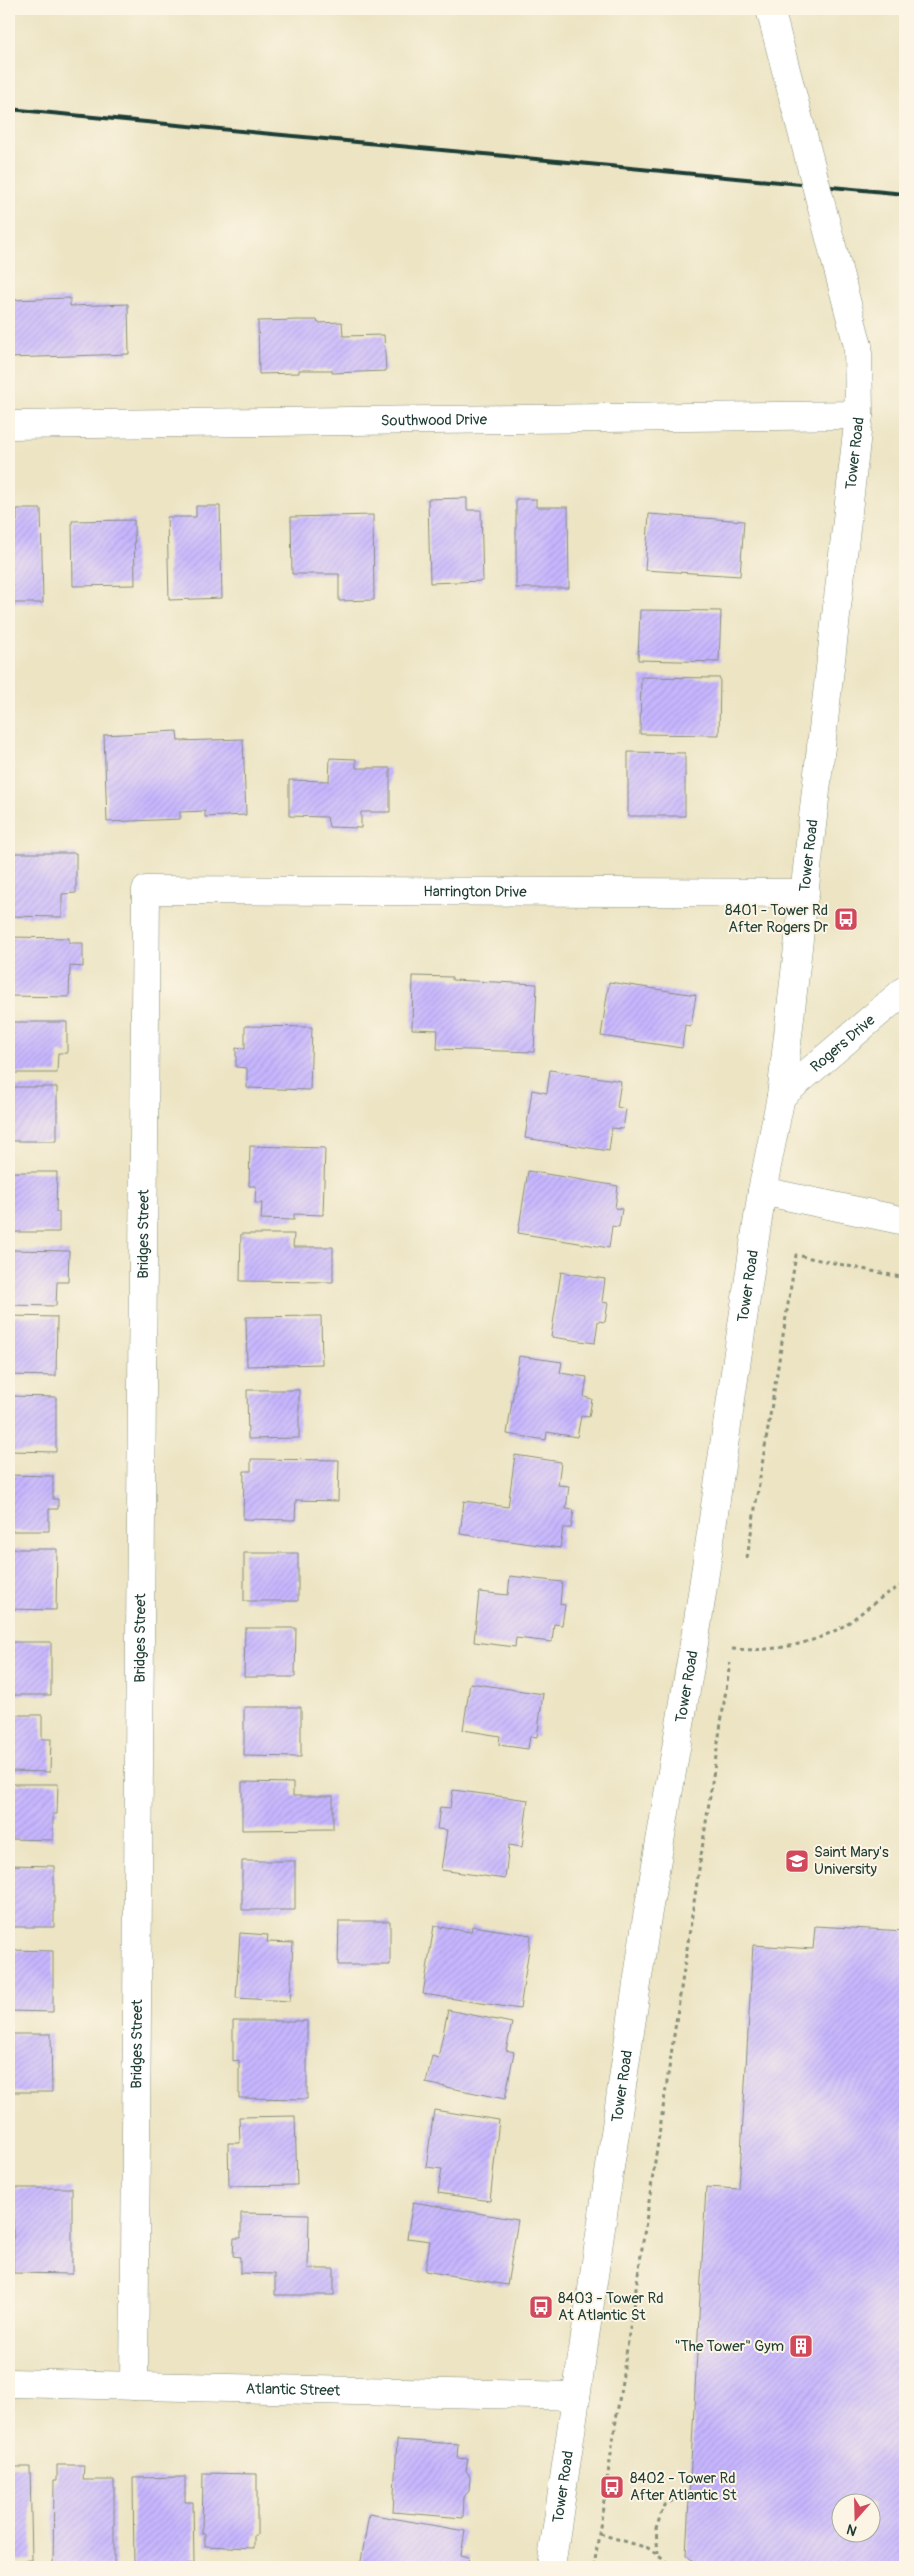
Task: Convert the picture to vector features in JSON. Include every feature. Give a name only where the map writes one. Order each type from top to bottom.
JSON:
[{"type":"street","name":"Tower Road","points":[[551,2567],[646,1923],[698,1620],[762,1191],[781,1096],[860,415],[858,346],[770,9]]},
{"type":"street","name":"Southwood Drive","points":[[9,425],[860,415]]},
{"type":"street","name":"Harrington Drive","points":[[146,890],[805,894]]},
{"type":"street","name":"Bridges Street","points":[[134,2386],[146,890]]},
{"type":"street","name":"Rogers Drive","points":[[781,1096],[905,990]]},
{"type":"street","points":[[762,1191],[905,1221]]},
{"type":"street","name":"Atlantic Street","points":[[9,2383],[576,2396]]},
{"type":"path","points":[[747,1559],[796,1255],[905,1278]]},
{"type":"path","points":[[732,1649],[746,1650],[792,1646],[819,1638],[847,1623],[886,1592],[905,1584]]},
{"type":"path","points":[[594,2567],[734,1641]]},
{"type":"path","points":[[658,2555],[656,2529],[664,2505],[680,2496]]},
{"type":"path","points":[[600,2534],[648,2548],[673,2567]]},
{"type":"building","points":[[70,298],[70,306],[128,304],[129,354],[9,358],[9,300]]},
{"type":"building","points":[[317,320],[318,323],[342,322],[343,336],[384,335],[386,371],[332,373],[332,370],[299,370],[299,373],[259,374],[258,321]]},
{"type":"building","points":[[467,498],[467,510],[481,510],[483,581],[430,583],[428,499]]},
{"type":"building","points":[[516,499],[536,499],[536,507],[568,507],[569,588],[516,588]]},
{"type":"building","points":[[196,506],[220,506],[222,598],[169,600],[167,517],[196,517]]},
{"type":"building","points":[[17,509],[41,509],[43,603],[9,603],[9,521],[17,521]]},
{"type":"building","points":[[649,514],[744,521],[740,576],[645,570]]},
{"type":"building","points":[[373,515],[374,600],[339,601],[339,574],[292,574],[291,517]]},
{"type":"building","points":[[134,520],[135,585],[73,586],[72,521]]},
{"type":"building","points":[[640,610],[721,611],[719,662],[638,660]]},
{"type":"building","points":[[641,677],[720,678],[719,735],[640,734]]},
{"type":"building","points":[[177,731],[178,741],[243,739],[246,815],[205,817],[205,811],[180,812],[180,819],[107,822],[104,735]]},
{"type":"building","points":[[628,752],[685,753],[685,816],[628,816]]},
{"type":"building","points":[[330,758],[356,759],[356,768],[390,768],[390,812],[361,812],[361,828],[329,827],[327,817],[289,816],[289,780],[329,781]]},
{"type":"building","points":[[9,853],[76,853],[76,893],[62,894],[62,917],[9,916]]},
{"type":"building","points":[[9,937],[69,938],[69,943],[83,943],[83,967],[70,966],[69,997],[9,996]]},
{"type":"building","points":[[413,976],[452,977],[452,980],[537,984],[534,1052],[437,1049],[438,1030],[412,1029]]},
{"type":"building","points":[[609,982],[696,995],[691,1026],[685,1025],[682,1048],[601,1036]]},
{"type":"building","points":[[9,1022],[67,1022],[67,1053],[58,1053],[57,1073],[9,1073]]},
{"type":"building","points":[[245,1026],[312,1027],[310,1090],[247,1088],[247,1068],[236,1067],[236,1048],[245,1049]]},
{"type":"building","points":[[550,1070],[621,1081],[617,1107],[626,1109],[623,1129],[612,1128],[609,1151],[525,1138],[532,1090],[547,1093]]},
{"type":"building","points":[[9,1087],[57,1087],[57,1141],[9,1141]]},
{"type":"building","points":[[250,1146],[325,1148],[323,1215],[294,1214],[294,1220],[261,1219],[262,1203],[255,1203],[256,1186],[249,1186]]},
{"type":"building","points":[[528,1171],[618,1186],[615,1208],[622,1209],[619,1227],[612,1226],[609,1248],[518,1233]]},
{"type":"building","points":[[9,1172],[57,1172],[56,1212],[59,1212],[59,1232],[9,1232]]},
{"type":"building","points":[[241,1234],[294,1234],[293,1247],[333,1247],[333,1282],[240,1281]]},
{"type":"building","points":[[9,1250],[69,1251],[68,1282],[57,1282],[56,1306],[9,1305]]},
{"type":"building","points":[[561,1272],[605,1279],[602,1302],[608,1303],[605,1322],[598,1321],[595,1343],[551,1337]]},
{"type":"building","points":[[9,1316],[57,1317],[56,1376],[9,1375]]},
{"type":"building","points":[[321,1316],[322,1364],[247,1366],[246,1317]]},
{"type":"building","points":[[519,1356],[562,1362],[560,1373],[587,1377],[584,1397],[592,1399],[589,1417],[581,1416],[577,1437],[547,1432],[546,1440],[507,1434]]},
{"type":"building","points":[[247,1390],[299,1390],[299,1438],[248,1439]]},
{"type":"building","points":[[9,1396],[56,1397],[56,1452],[9,1451]]},
{"type":"building","points":[[515,1455],[561,1462],[558,1485],[569,1486],[566,1509],[574,1510],[571,1528],[563,1528],[560,1548],[460,1534],[464,1501],[508,1507]]},
{"type":"building","points":[[251,1459],[339,1460],[338,1501],[296,1500],[295,1520],[243,1519],[244,1471],[251,1471]]},
{"type":"building","points":[[9,1475],[53,1476],[53,1499],[58,1499],[58,1509],[49,1509],[49,1531],[9,1531]]},
{"type":"building","points":[[9,1549],[57,1549],[56,1610],[9,1609]]},
{"type":"building","points":[[244,1553],[298,1553],[298,1601],[244,1601]]},
{"type":"building","points":[[510,1576],[562,1582],[560,1604],[565,1605],[562,1625],[554,1624],[552,1642],[516,1638],[515,1647],[474,1642],[479,1592],[508,1595]]},
{"type":"building","points":[[245,1628],[296,1628],[295,1677],[244,1677]]},
{"type":"building","points":[[9,1642],[51,1642],[51,1695],[9,1695]]},
{"type":"building","points":[[470,1683],[543,1694],[537,1737],[530,1736],[528,1749],[499,1745],[500,1736],[463,1730]]},
{"type":"building","points":[[244,1707],[301,1707],[301,1757],[244,1756]]},
{"type":"building","points":[[9,1715],[42,1715],[42,1739],[51,1739],[50,1772],[9,1771]]},
{"type":"building","points":[[242,1782],[293,1783],[293,1796],[333,1796],[333,1829],[242,1830]]},
{"type":"building","points":[[9,1784],[58,1784],[57,1814],[53,1814],[53,1840],[9,1839]]},
{"type":"building","points":[[453,1790],[528,1800],[522,1847],[509,1845],[505,1879],[441,1870],[447,1830],[437,1829],[440,1807],[450,1808]]},
{"type":"building","points":[[242,1861],[295,1861],[295,1910],[242,1910]]},
{"type":"building","points":[[9,1865],[54,1866],[54,1927],[9,1927]]},
{"type":"building","points":[[339,1921],[390,1921],[390,1965],[338,1965]]},
{"type":"building","points":[[434,1926],[471,1932],[472,1926],[531,1935],[520,2009],[423,1994]]},
{"type":"building","name":"\"The Tower\" Gym","points":[[815,1926],[905,1931],[905,2567],[700,2567],[686,2555],[706,2187],[739,2189],[753,1945],[813,1949]]},
{"type":"building","points":[[240,1933],[268,1935],[267,1942],[293,1943],[290,2001],[236,1998]]},
{"type":"building","points":[[9,1950],[53,1951],[53,2012],[9,2011]]},
{"type":"building","points":[[448,2010],[512,2023],[506,2050],[514,2052],[505,2099],[426,2083],[432,2056],[438,2058]]},
{"type":"building","points":[[233,2021],[307,2021],[307,2099],[239,2098],[239,2060],[233,2061]]},
{"type":"building","points":[[9,2034],[51,2034],[52,2092],[9,2092]]},
{"type":"building","points":[[434,2110],[499,2120],[490,2201],[438,2193],[442,2169],[426,2167]]},
{"type":"building","points":[[295,2116],[297,2185],[229,2186],[228,2143],[240,2143],[239,2117]]},
{"type":"building","points":[[13,2188],[72,2188],[72,2274],[13,2273]]},
{"type":"building","points":[[413,2202],[518,2220],[507,2285],[425,2271],[430,2241],[407,2238]]},
{"type":"building","points":[[241,2213],[309,2214],[308,2269],[334,2269],[334,2295],[275,2295],[275,2274],[240,2273],[240,2257],[233,2256],[234,2238],[241,2238]]},
{"type":"building","points":[[397,2440],[458,2444],[457,2458],[468,2459],[466,2470],[470,2477],[469,2491],[464,2497],[463,2518],[393,2512]]},
{"type":"building","points":[[57,2465],[84,2465],[83,2480],[114,2480],[114,2567],[53,2567],[54,2480],[57,2480]]},
{"type":"building","points":[[9,2467],[30,2467],[32,2560],[9,2561]]},
{"type":"building","points":[[203,2473],[257,2474],[257,2535],[254,2535],[254,2548],[205,2546],[205,2534],[202,2534]]},
{"type":"building","points":[[185,2477],[185,2502],[193,2502],[194,2563],[186,2564],[186,2567],[134,2567],[133,2478]]},
{"type":"building","points":[[369,2514],[465,2531],[461,2555],[469,2557],[467,2567],[360,2567]]},
{"type":"railway","points":[[9,109],[905,194]]},
{"type":"place","name":"8401 - Tower Rd After Rogers Dr","points":[[846,919]]},
{"type":"place","name":"Saint Mary's University","points":[[797,1861]]},
{"type":"place","name":"8403 - Tower Rd At Atlantic St","points":[[541,2307]]},
{"type":"place","name":"\"The Tower\" Gym","points":[[801,2346]]},
{"type":"place","name":"8402 - Tower Rd After Atlantic St","points":[[612,2487]]}]
